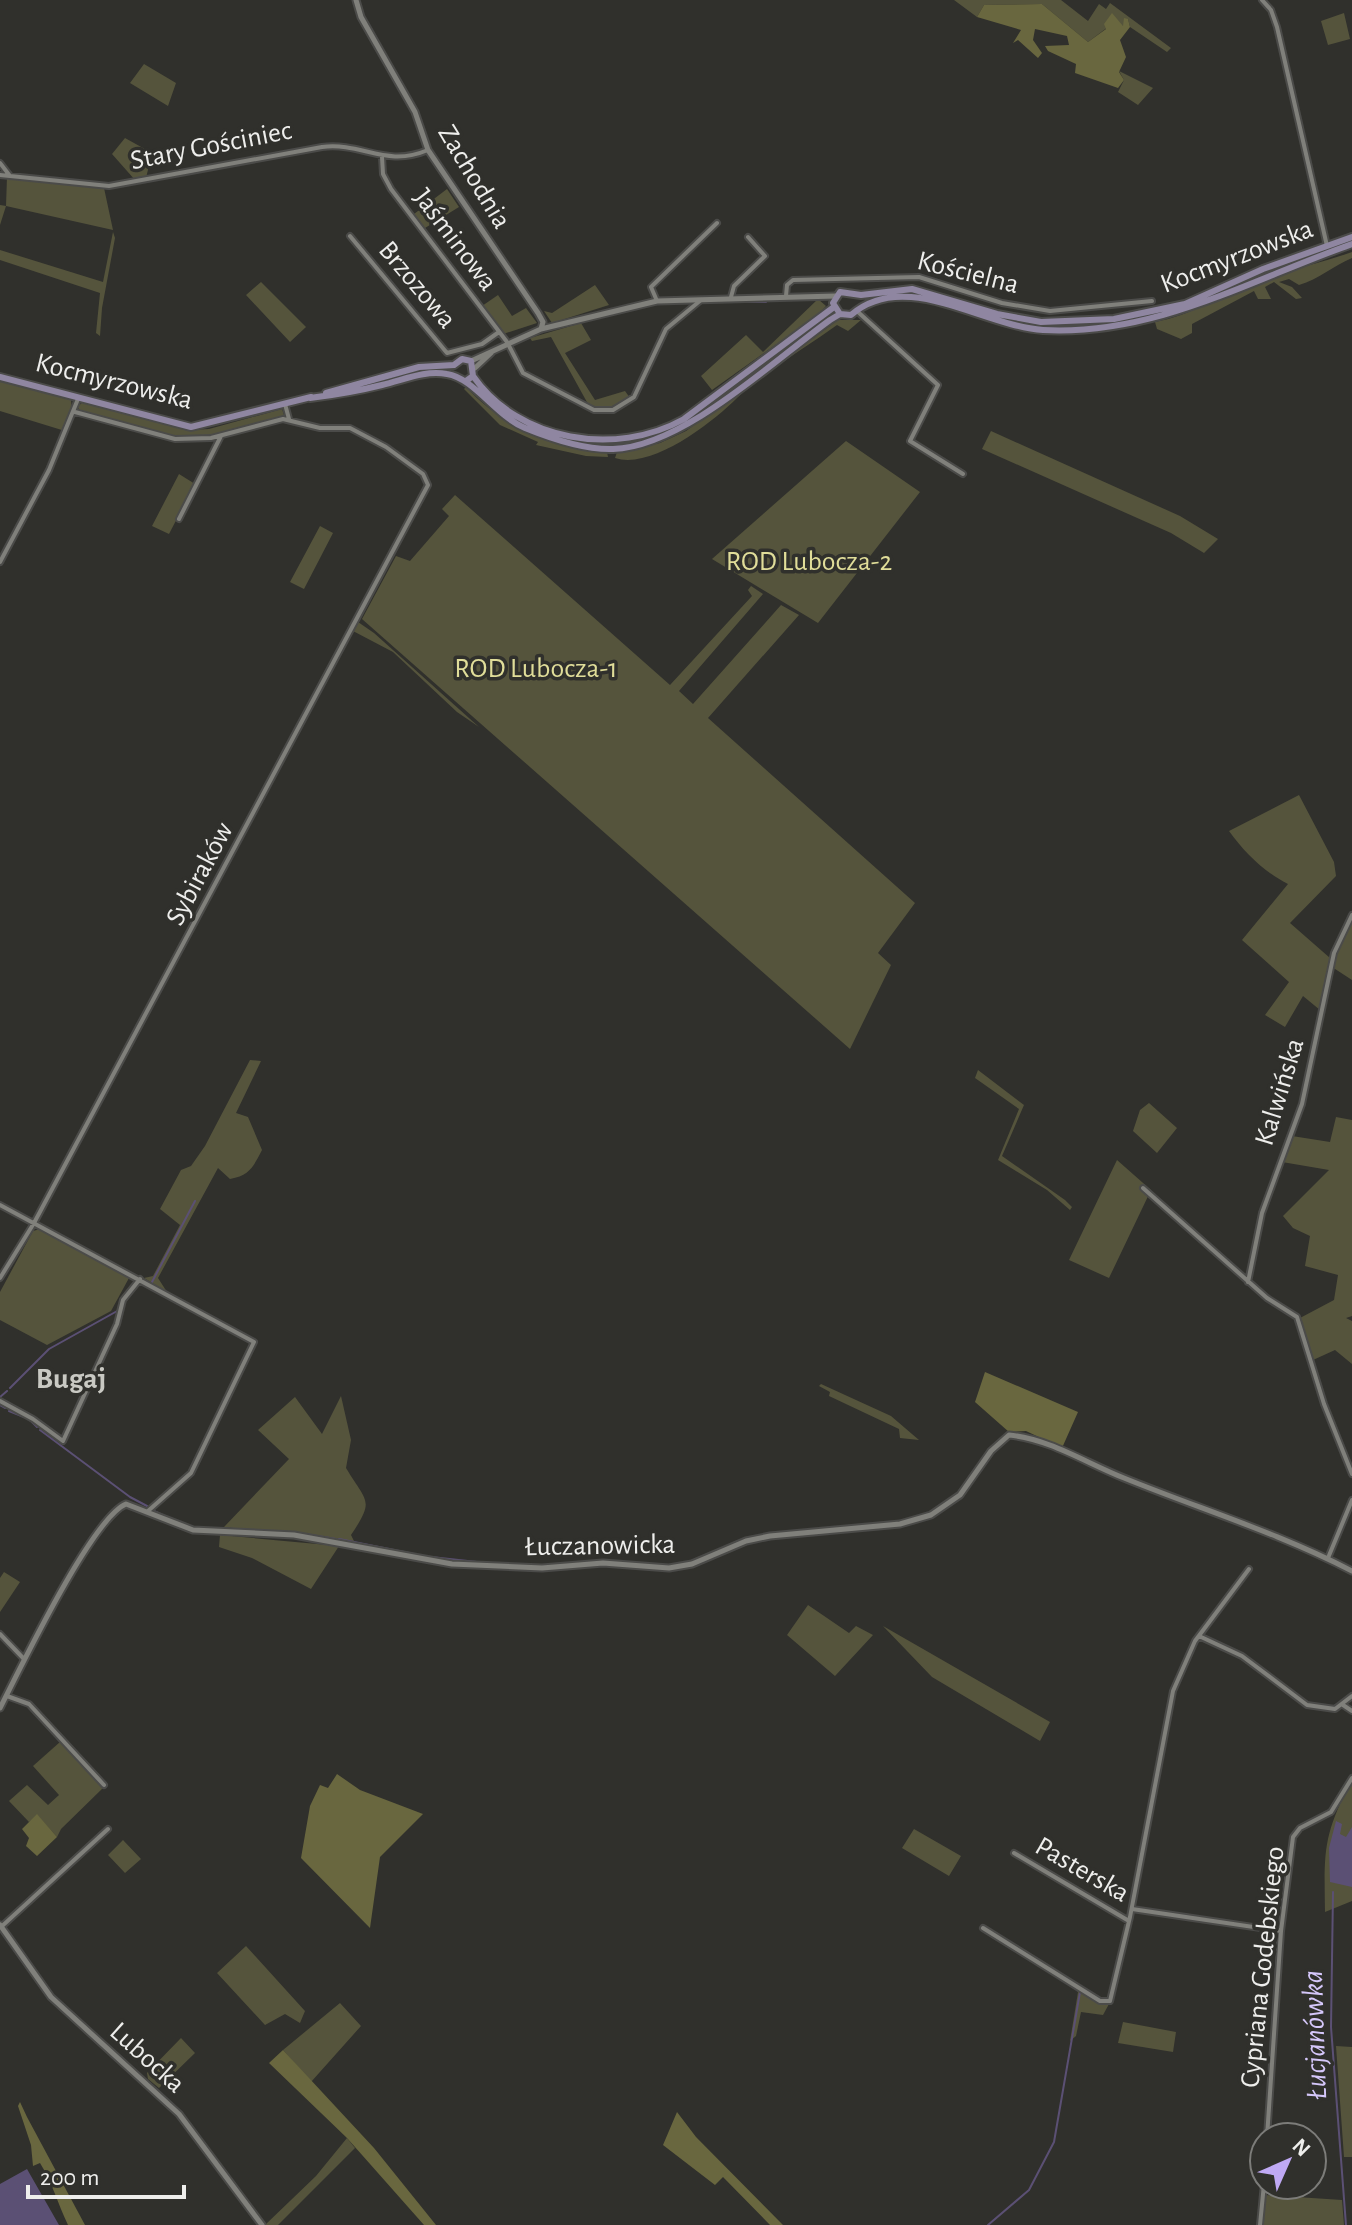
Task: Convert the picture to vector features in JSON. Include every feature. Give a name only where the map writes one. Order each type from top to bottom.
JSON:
[{"type":"main road","name":"Kocmyrzowska","points":[[855,294],[912,289],[1030,321],[1097,321],[1185,304],[1263,269],[1352,237]]},
{"type":"main road","name":"Kocmyrzowska","points":[[857,309],[875,299],[906,296],[1027,328],[1096,328],[1183,312],[1275,272],[1352,244]]},
{"type":"main road","points":[[843,291],[855,294],[857,309],[849,315],[840,314],[676,431],[634,447],[585,446],[522,427],[495,410],[466,381],[454,375],[454,365],[462,359],[471,361],[474,372],[495,401],[525,421],[583,439],[629,440],[658,432],[684,419],[834,302],[843,291]]},
{"type":"main road","points":[[834,302],[840,314]]},
{"type":"main road","name":"Kocmyrzowska","points":[[0,377],[191,427],[419,367],[454,365]]},
{"type":"main road","points":[[466,381],[474,372]]},
{"type":"main road","name":"Kocmyrzowska","points":[[310,398],[374,387],[415,375],[454,375]]},
{"type":"street","name":"Zachodnia","points":[[356,0],[361,17],[415,112],[428,150],[538,313],[543,322],[541,329]]},
{"type":"street","points":[[1262,0],[1277,27],[1327,246]]},
{"type":"street","name":"Stary Gościniec","points":[[0,175],[109,186],[322,147],[352,148],[382,157],[428,150]]},
{"type":"street","name":"Jaśminowa","points":[[382,157],[383,174],[391,189],[507,342],[523,373],[594,410],[613,410],[640,390],[666,329],[701,298]]},
{"type":"street","points":[[0,163],[10,176]]},
{"type":"street","points":[[657,301],[651,287],[717,223]]},
{"type":"street","name":"Brzozowa","points":[[350,236],[447,353],[482,344],[499,332]]},
{"type":"street","points":[[731,297],[734,286],[765,256],[748,237]]},
{"type":"street","name":"Kościelna","points":[[786,296],[787,285],[793,280],[903,276],[928,279],[1036,310],[1064,311],[1152,301]]},
{"type":"street","points":[[471,361],[541,329],[657,301],[817,294],[834,302]]},
{"type":"street","points":[[857,309],[938,385],[910,441],[963,474]]},
{"type":"street","points":[[474,372],[494,350]]},
{"type":"street","points":[[0,562],[75,412],[78,399]]},
{"type":"street","points":[[75,412],[175,439],[221,436],[289,419],[285,404]]},
{"type":"street","name":"Sybiraków","points":[[0,1278],[34,1223],[428,485],[423,474],[366,435],[350,428],[320,428],[289,419]]},
{"type":"street","points":[[179,519],[221,436]]},
{"type":"street","name":"Kalwińska","points":[[1248,1282],[1262,1213],[1302,1104],[1334,953],[1352,915]]},
{"type":"street","points":[[1143,1188],[1248,1282],[1297,1317],[1352,1474]]},
{"type":"street","points":[[0,1205],[254,1342],[191,1473],[148,1511]]},
{"type":"street","points":[[0,1401],[33,1419],[63,1441],[117,1324],[123,1300],[140,1279]]},
{"type":"street","name":"Łuczanowicka","points":[[0,1708],[55,1599],[113,1513],[130,1503],[193,1530],[294,1535],[452,1564],[505,1568],[603,1563],[669,1568],[692,1564],[746,1541],[770,1536],[900,1524],[931,1515],[960,1495],[991,1451],[1009,1435],[1036,1438],[1096,1467],[1328,1558],[1352,1571]]},
{"type":"street","points":[[1328,1558],[1352,1500]]},
{"type":"street","points":[[983,1928],[1100,2001],[1107,2002],[1113,1995],[1132,1909],[1168,1707],[1183,1664],[1199,1636],[1249,1569]]},
{"type":"street","points":[[0,1634],[24,1659]]},
{"type":"street","points":[[1199,1636],[1242,1656],[1307,1705],[1335,1709],[1352,1696]]},
{"type":"street","points":[[6,1695],[29,1704],[104,1785]]},
{"type":"street","points":[[1343,1705],[1352,1711]]},
{"type":"street","name":"Cypriana Godebskiego","points":[[1268,2121],[1281,1931],[1293,1837],[1300,1828],[1331,1812],[1352,1778]]},
{"type":"street","points":[[0,1926],[108,1829]]},
{"type":"street","name":"Pasterska","points":[[1014,1853],[1129,1921]]},
{"type":"street","points":[[1132,1909],[1281,1931]]},
{"type":"street","name":"Lubocka","points":[[0,1926],[51,1997],[185,2121],[262,2225]]},
{"type":"street","points":[[1260,2225],[1262,2201]]},
{"type":"green space","points":[[954,0],[1061,0],[1088,21],[1099,4],[1106,9],[1110,3],[1171,48],[1167,52],[1130,27],[1128,19],[1124,27],[1116,21],[1088,42],[1042,4],[984,5],[977,17]]},
{"type":"green space","points":[[1344,13],[1350,39],[1328,45],[1321,21]]},
{"type":"green space","points":[[144,64],[176,83],[168,106],[130,83]]},
{"type":"green space","points":[[1119,71],[1153,88],[1138,105],[1118,92],[1124,80]]},
{"type":"green space","points":[[125,138],[152,153],[146,178],[135,180],[112,154]]},
{"type":"green space","points":[[7,177],[104,188],[113,230],[6,206]]},
{"type":"green space","points":[[447,189],[459,207],[425,228],[414,214]]},
{"type":"green space","points":[[0,205],[6,206],[0,225]]},
{"type":"green space","points":[[113,232],[115,238],[100,336],[96,333],[100,293],[0,260],[0,250],[103,282]]},
{"type":"green space","points":[[1352,252],[1352,258],[1299,285],[1289,279],[1279,282],[1292,287],[1302,298],[1296,299],[1274,282],[1265,287],[1271,299],[1258,299],[1254,291],[1192,324],[1192,333],[1181,339],[1157,329],[1155,322],[1193,310],[1265,279]]},
{"type":"green space","points":[[261,282],[306,327],[290,342],[246,295]]},
{"type":"green space","points":[[595,285],[609,305],[552,323],[544,311],[552,313]]},
{"type":"green space","points":[[498,295],[512,316],[526,308],[537,323],[503,334],[482,306]]},
{"type":"green space","points":[[818,299],[826,306],[819,314],[712,390],[701,376],[746,335],[763,352]]},
{"type":"green space","points":[[838,320],[861,320],[848,331],[837,325],[759,379],[681,442],[646,457],[630,460],[615,458],[617,452],[660,443],[686,431]]},
{"type":"green space","points":[[581,323],[591,340],[565,353],[595,400],[625,391],[630,398],[610,407],[588,404],[551,337],[532,341],[530,338]]},
{"type":"green space","points":[[0,381],[71,400],[72,411],[65,431],[0,411]]},
{"type":"green space","points":[[466,387],[496,414],[530,433],[566,446],[607,452],[608,457],[586,456],[536,445],[538,442],[500,425],[464,389]]},
{"type":"green space","points":[[83,402],[191,430],[209,429],[282,409],[284,415],[206,435],[168,435],[83,413],[77,407]]},
{"type":"green space","points":[[991,431],[1180,516],[1218,539],[1204,553],[1171,533],[982,449]]},
{"type":"green space","name":"ROD Lubocza-2","points":[[846,441],[920,492],[818,623],[712,559]]},
{"type":"green space","points":[[179,474],[195,484],[169,534],[152,526]]},
{"type":"green space","name":"ROD Lubocza-1","points":[[455,495],[670,685],[752,596],[748,590],[751,586],[763,594],[679,691],[693,704],[781,605],[799,615],[708,718],[915,903],[878,953],[891,965],[850,1049],[362,619],[396,556],[410,561],[449,516],[442,509]]},
{"type":"green space","points":[[320,526],[333,533],[304,589],[290,582]]},
{"type":"green space","points":[[358,622],[374,633],[479,727],[457,712],[393,652],[353,631]]},
{"type":"green space","points":[[1299,795],[1334,862],[1336,876],[1290,923],[1330,958],[1320,1010],[1303,996],[1285,1027],[1265,1015],[1289,982],[1242,940],[1288,884],[1256,861],[1229,831]]},
{"type":"green space","points":[[1352,917],[1352,980],[1332,967]]},
{"type":"green space","points":[[250,1060],[261,1061],[236,1113],[248,1117],[262,1150],[247,1173],[230,1179],[218,1168],[158,1278],[167,1292],[144,1278],[153,1276],[180,1225],[160,1209],[181,1170],[191,1166],[205,1146]]},
{"type":"green space","points":[[978,1070],[1024,1105],[1002,1156],[1065,1200],[1072,1207],[1070,1210],[1047,1190],[998,1160],[1019,1109],[975,1078]]},
{"type":"green space","points":[[1149,1103],[1177,1128],[1157,1153],[1133,1131],[1140,1110]]},
{"type":"green space","points":[[1336,1117],[1352,1120],[1352,1316],[1346,1318],[1352,1321],[1352,1364],[1335,1350],[1313,1360],[1300,1318],[1334,1300],[1338,1275],[1305,1266],[1310,1236],[1293,1228],[1283,1216],[1329,1170],[1282,1162],[1292,1136],[1330,1142]]},
{"type":"green space","points":[[1117,1160],[1151,1190],[1109,1278],[1069,1260]]},
{"type":"green space","points":[[40,1229],[129,1278],[111,1311],[47,1345],[0,1320],[0,1292],[33,1231]]},
{"type":"green space","points":[[821,1384],[891,1416],[919,1440],[900,1438],[899,1429],[829,1396],[830,1392],[819,1386]]},
{"type":"green space","points":[[341,1396],[351,1440],[346,1468],[363,1495],[366,1507],[351,1535],[354,1541],[224,1527],[289,1459],[258,1430],[295,1397],[322,1434]]},
{"type":"green space","points":[[220,1535],[339,1546],[311,1589],[252,1558],[219,1547]]},
{"type":"green space","points":[[4,1572],[20,1582],[0,1612],[0,1578]]},
{"type":"green space","points":[[808,1605],[849,1633],[856,1626],[873,1635],[835,1676],[787,1635]]},
{"type":"green space","points":[[883,1626],[1050,1722],[1040,1741],[932,1677]]},
{"type":"green space","points":[[60,1742],[104,1787],[61,1829],[57,1837],[38,1816],[29,1822],[9,1801],[27,1785],[48,1805],[59,1795],[33,1766]]},
{"type":"green space","points":[[1352,1779],[1352,1901],[1325,1912],[1327,1843],[1335,1815]]},
{"type":"green space","points":[[914,1829],[961,1856],[949,1876],[902,1848]]},
{"type":"green space","points":[[123,1840],[141,1859],[125,1873],[108,1855]]},
{"type":"green space","points":[[246,1946],[305,2011],[300,2023],[285,2014],[265,2025],[217,1973]]},
{"type":"green space","points":[[1074,1987],[1109,2004],[1103,2015],[1081,2012],[1076,2036],[1070,2041],[1078,1992]]},
{"type":"green space","points":[[340,2003],[361,2026],[311,2082],[283,2050]]},
{"type":"green space","points":[[1123,2022],[1176,2032],[1173,2052],[1118,2043]]},
{"type":"green space","points":[[181,2038],[195,2053],[159,2088],[148,2079],[147,2073]]},
{"type":"green space","points":[[1336,2046],[1352,2047],[1352,2157],[1344,2157]]},
{"type":"green space","points":[[347,2138],[355,2148],[278,2225],[265,2225],[316,2176]]},
{"type":"green space","points":[[1342,2200],[1344,2225],[1262,2225],[1264,2201]]},
{"type":"shaded area","points":[[1042,4],[1088,42],[1106,29],[1104,24],[1112,13],[1123,26],[1124,18],[1128,19],[1130,27],[1120,40],[1126,57],[1119,72],[1124,80],[1118,88],[1075,73],[1076,64],[1048,51],[1045,46],[1069,45],[1067,36],[1035,29],[1033,40],[1042,53],[1038,58],[1018,40],[1013,43],[1021,30],[977,17],[984,5]]},
{"type":"shaded area","points":[[985,1372],[1078,1412],[1062,1448],[1026,1431],[1009,1432],[975,1402]]},
{"type":"shaded area","points":[[337,1774],[360,1790],[423,1814],[380,1857],[370,1928],[301,1858],[310,1806],[320,1785],[328,1788]]},
{"type":"shaded area","points":[[37,1814],[57,1837],[37,1856],[26,1846],[29,1838],[22,1829]]},
{"type":"shaded area","points":[[1336,1821],[1342,1824],[1340,1834],[1346,1837],[1352,1827],[1352,1887],[1330,1882],[1329,1848]]},
{"type":"shaded area","points":[[283,2050],[374,2148],[436,2225],[424,2225],[347,2138],[269,2063]]},
{"type":"shaded area","points":[[20,2102],[85,2225],[68,2225],[40,2163],[33,2166],[31,2145],[18,2106]]},
{"type":"shaded area","points":[[677,2112],[696,2137],[783,2225],[770,2225],[723,2177],[715,2185],[663,2145]]},
{"type":"shaded area","points":[[27,2169],[59,2225],[0,2225],[0,2184]]},
{"type":"waterway","points":[[736,302],[766,302]]},
{"type":"waterway","points":[[152,1282],[195,1201]]},
{"type":"waterway","points":[[10,1388],[49,1349],[119,1310]]},
{"type":"waterway","points":[[0,1397],[7,1391]]},
{"type":"waterway","points":[[0,1405],[5,1408]]},
{"type":"waterway","points":[[9,1411],[24,1417]]},
{"type":"waterway","points":[[29,1419],[37,1427]]},
{"type":"waterway","points":[[40,1430],[130,1497],[147,1506]]},
{"type":"waterway","points":[[154,1511],[171,1519]]},
{"type":"waterway","points":[[218,1528],[231,1529]]},
{"type":"waterway","points":[[242,1530],[263,1531]]},
{"type":"waterway","points":[[305,1534],[336,1539]]},
{"type":"waterway","points":[[339,1539],[414,1554]]},
{"type":"waterway","points":[[422,1556],[486,1563]]},
{"type":"waterway","name":"Łucjanówka","points":[[1333,1892],[1331,2027],[1346,2225]]},
{"type":"waterway","points":[[988,2225],[1029,2190],[1054,2142],[1080,1992]]},
{"type":"district","name":"Bugaj","points":[[71,1379]]}]
